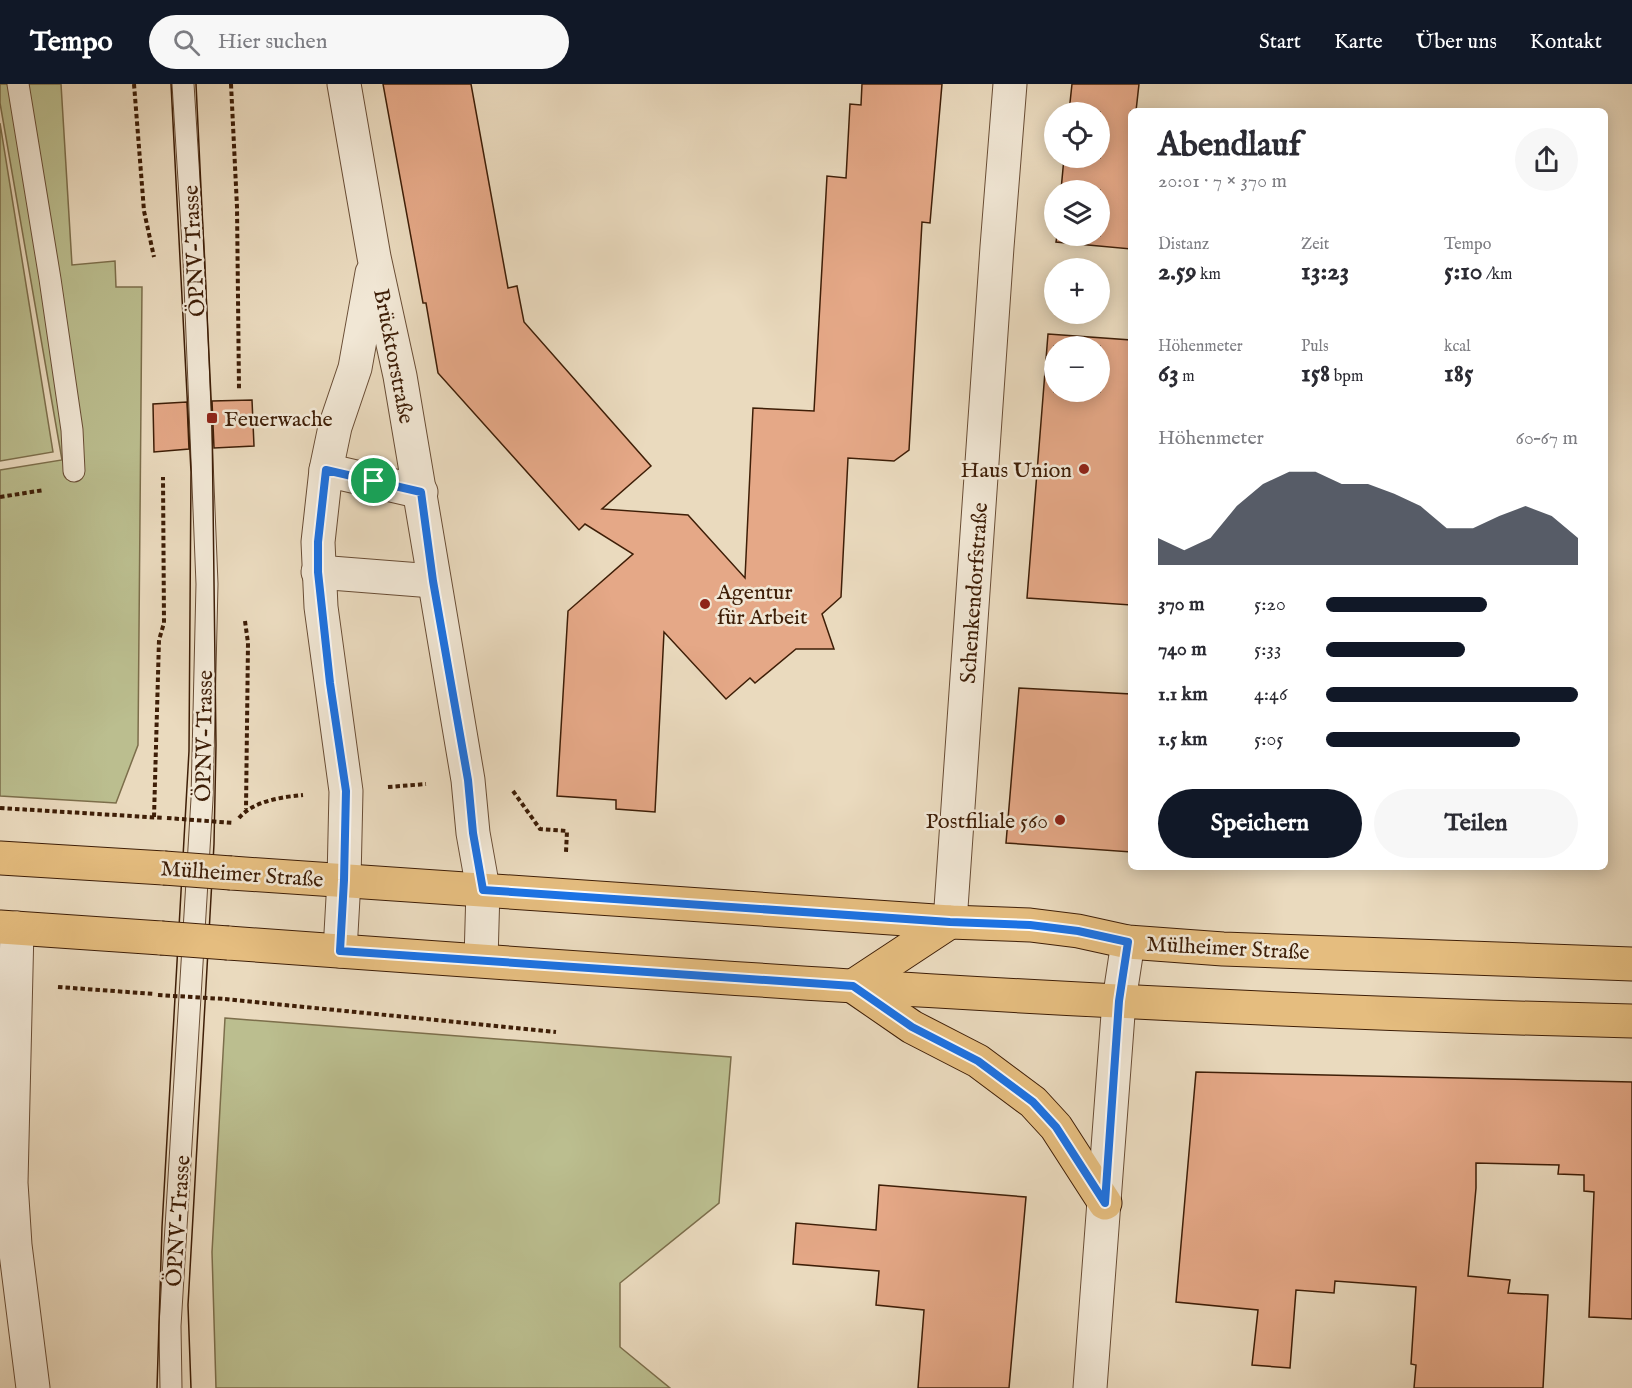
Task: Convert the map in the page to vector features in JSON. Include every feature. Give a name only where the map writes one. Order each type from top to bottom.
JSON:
[{"type":"main road","name":"Mülheimer Straße","points":[[0,858],[1042,927],[1078,931],[1128,942],[1223,949],[1632,964]]},
{"type":"main road","points":[[853,986],[950,922]]},
{"type":"main road","points":[[8,928],[853,986],[1221,1007],[1632,1021]]},
{"type":"main road","points":[[853,986],[912,1027],[978,1061],[1033,1102],[1056,1127],[1105,1203]]},
{"type":"street","name":"Brücktorstraße","points":[[344,84],[374,257],[400,376],[421,492],[433,581],[468,780],[473,833],[483,890],[482,960]]},
{"type":"street","name":"Schenkendorfstraße","points":[[950,922],[1010,84]]},
{"type":"street","name":"Brücktorstraße","points":[[340,951],[346,791],[330,683],[318,572],[318,542],[326,470],[335,427],[356,368],[374,257]]},
{"type":"street","points":[[326,470],[421,492]]},
{"type":"street","points":[[318,572],[433,581]]},
{"type":"street","points":[[8,928],[14,984],[11,1183],[15,1245],[33,1388]]},
{"type":"street","points":[[1090,1388],[1119,1001],[1128,942]]},
{"type":"lane","points":[[18,84],[69,406],[74,471]]},
{"type":"lane","name":"ÖPNV-Trasse","points":[[171,1388],[170,1326],[202,799],[207,584],[194,260],[183,84]]},
{"type":"path","points":[[134,84],[144,211],[156,265]]},
{"type":"path","points":[[231,84],[237,207]]},
{"type":"path","points":[[154,818],[159,640],[164,623],[163,475]]},
{"type":"path","points":[[246,809],[248,643]]},
{"type":"path","points":[[0,808],[234,823],[246,809],[286,796]]},
{"type":"path","points":[[14,984],[225,999],[556,1032]]},
{"type":"green space","points":[[0,84],[61,84],[72,265],[115,261],[116,287],[142,287],[138,745],[116,803],[0,796],[0,470],[62,460],[0,103]]},
{"type":"green space","points":[[0,123],[53,452],[0,461]]},
{"type":"green space","points":[[225,1018],[731,1057],[719,1203],[620,1283],[620,1347],[670,1388],[216,1388],[212,1252]]},
{"type":"building","points":[[383,84],[471,84],[508,288],[517,286],[524,322],[651,466],[602,509],[688,515],[745,578],[753,408],[814,411],[827,176],[846,178],[850,104],[861,105],[862,84],[942,84],[930,223],[922,222],[909,450],[894,461],[848,458],[841,597],[822,614],[834,649],[796,649],[755,683],[750,678],[726,699],[664,632],[655,812],[616,809],[616,800],[557,796],[568,611],[633,554],[585,524],[579,530],[438,373]]},
{"type":"building","points":[[1072,84],[1139,84],[1136,108],[1128,108],[1128,249],[1099,246],[1110,246],[1110,180],[1062,180],[1063,168],[1110,168],[1110,102],[1070,102]]},
{"type":"building","name":"Haus Union","points":[[1048,334],[1076,336],[1048,336]]},
{"type":"building","name":"Haus Union","points":[[1110,338],[1128,340],[1128,605],[1027,598],[1044,384],[1044,402],[1110,402]]},
{"type":"building","points":[[252,400],[254,446],[214,448],[212,401]]},
{"type":"building","points":[[187,402],[189,449],[154,452],[153,404]]},
{"type":"building","points":[[1019,688],[1128,694],[1128,852],[1006,843]]},
{"type":"building","points":[[1196,1072],[1632,1082],[1632,1319],[1589,1317],[1594,1192],[1584,1191],[1584,1175],[1558,1174],[1559,1165],[1476,1163],[1468,1276],[1510,1280],[1508,1293],[1548,1295],[1543,1388],[1414,1388],[1416,1365],[1411,1364],[1416,1287],[1335,1281],[1334,1293],[1296,1290],[1290,1368],[1252,1365],[1258,1310],[1176,1302]]},
{"type":"building","points":[[879,1185],[1026,1197],[1009,1388],[918,1388],[924,1310],[876,1305],[879,1271],[793,1264],[796,1223],[876,1230]]},
{"type":"tram line","points":[[157,1388],[162,1227],[189,751],[191,472],[171,84]]},
{"type":"tram line","points":[[191,1388],[188,1305],[214,844],[216,745],[212,418],[196,84]]},
{"type":"place","name":"Feuerwache","points":[[212,418]]},
{"type":"place","name":"Haus Union","points":[[1084,469]]},
{"type":"place","name":"Agentur für Arbeit","points":[[705,604]]},
{"type":"place","name":"Postfiliale 560","points":[[1060,820]]},
{"type":"route","points":[[326,470],[374,481],[421,492],[433,581],[468,780],[473,833],[483,890],[950,922],[1030,925],[1078,931],[1128,942],[1119,1001],[1105,1203],[1056,1127],[1033,1102],[978,1061],[912,1027],[853,986],[340,951],[346,791],[321,607],[318,542],[326,470]]}]
